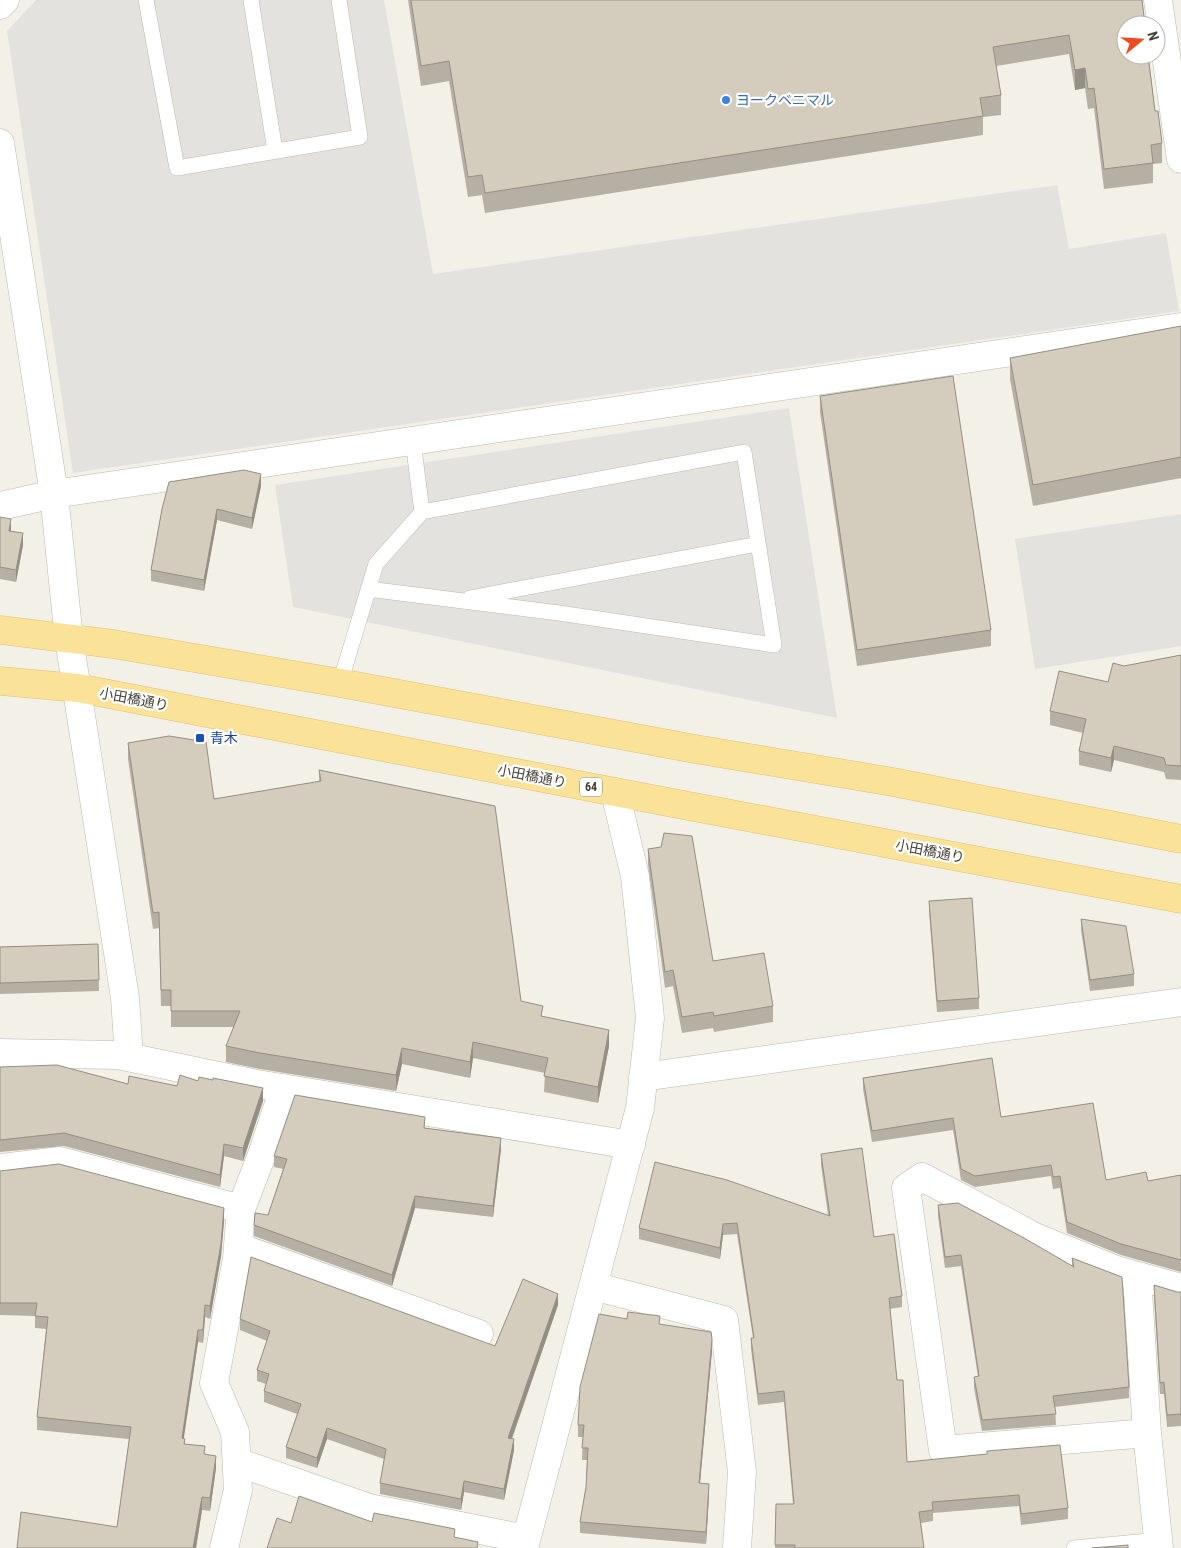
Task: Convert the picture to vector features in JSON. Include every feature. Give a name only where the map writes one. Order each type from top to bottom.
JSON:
[{"type":"main road","points":[[0,630],[113,644],[340,683],[695,749],[893,782],[1181,839]]},
{"type":"main road","name":"小田橋通り","points":[[0,681],[78,688],[1181,899]]},
{"type":"street","points":[[0,5],[5,0]]},
{"type":"street","points":[[1158,0],[1181,159]]},
{"type":"street","points":[[0,143],[54,494],[69,639],[125,998],[129,1057]]},
{"type":"street","points":[[0,506],[54,494],[1181,327]]},
{"type":"street","points":[[237,1462],[369,1508],[525,1544],[631,1145],[640,1108],[644,1077],[650,1018],[634,876],[615,792]]},
{"type":"street","points":[[644,1077],[1181,1002]]},
{"type":"street","points":[[0,1053],[118,1054],[257,1084],[631,1145]]},
{"type":"street","points":[[224,1548],[238,1490],[237,1462],[235,1432],[214,1382],[237,1258],[241,1209],[264,1152],[284,1088]]},
{"type":"street","points":[[0,1168],[60,1162],[241,1209]]},
{"type":"street","points":[[1147,1433],[942,1450],[906,1188],[922,1176],[1037,1238],[1137,1276],[1181,1288]]},
{"type":"street","points":[[238,1247],[479,1334]]},
{"type":"street","points":[[1137,1276],[1147,1433],[1159,1544]]},
{"type":"street","points":[[593,1286],[724,1320],[742,1472],[737,1548]]},
{"type":"lane","points":[[146,0],[177,168],[360,137],[339,0]]},
{"type":"lane","points":[[251,0],[275,152]]},
{"type":"lane","points":[[413,440],[422,512]]},
{"type":"lane","points":[[340,683],[368,589],[376,564],[422,512],[744,452],[774,644],[368,589]]},
{"type":"lane","points":[[456,600],[758,544]]},
{"type":"lane","points":[[1074,1548],[1159,1544]]},
{"type":"shaded area","points":[[36,0],[384,0],[433,274],[1057,185],[1069,249],[1166,233],[1179,311],[73,473],[7,31]]},
{"type":"shaded area","points":[[789,408],[837,718],[293,607],[275,485]]},
{"type":"shaded area","points":[[1181,514],[1181,646],[1035,669],[1015,539]]},
{"type":"building","name":"ヨークベニマル","points":[[411,0],[1142,0],[1144,15],[1116,15],[1116,65],[1149,65],[1155,111],[1158,111],[1162,143],[1151,145],[1153,163],[1104,169],[1094,88],[1088,89],[1085,68],[1075,70],[1069,35],[993,47],[1001,95],[980,98],[983,116],[485,193],[482,175],[468,177],[449,61],[421,66]]},
{"type":"building","points":[[1181,326],[1181,457],[1033,485],[1010,358]]},
{"type":"building","points":[[953,376],[991,630],[857,650],[820,396]]},
{"type":"building","points":[[244,470],[261,474],[252,518],[217,509],[204,580],[151,570],[169,482]]},
{"type":"building","points":[[0,517],[11,519],[9,531],[23,533],[16,570],[0,567]]},
{"type":"building","points":[[1181,655],[1181,766],[1166,765],[1164,758],[1114,746],[1111,758],[1079,751],[1086,719],[1050,711],[1059,671],[1108,682],[1113,663],[1124,666]]},
{"type":"building","points":[[169,736],[206,742],[214,799],[321,781],[319,770],[495,806],[521,1001],[543,1006],[541,1016],[609,1030],[598,1087],[544,1076],[548,1058],[473,1042],[470,1062],[402,1048],[396,1075],[260,1053],[226,1046],[240,1011],[171,1011],[171,990],[161,990],[159,912],[153,913],[128,743]]},
{"type":"building","points":[[664,833],[692,836],[713,961],[764,953],[773,1006],[714,1016],[713,1012],[682,1017],[673,970],[665,972],[648,849],[661,847]]},
{"type":"building","points":[[972,898],[979,998],[937,1001],[929,901]]},
{"type":"building","points":[[1081,919],[1126,926],[1134,974],[1090,980]]},
{"type":"building","points":[[98,944],[99,980],[0,983],[0,947]]},
{"type":"building","points":[[992,1058],[1001,1117],[1093,1103],[1106,1180],[1146,1172],[1148,1181],[1181,1175],[1181,1260],[1121,1244],[1067,1222],[1060,1176],[1053,1177],[1051,1165],[975,1176],[961,1169],[953,1118],[872,1131],[863,1078]]},
{"type":"building","points":[[57,1065],[128,1084],[129,1076],[177,1086],[180,1075],[198,1081],[199,1077],[213,1080],[213,1078],[263,1088],[243,1148],[224,1144],[220,1175],[64,1133],[0,1140],[0,1067]]},
{"type":"building","points":[[295,1095],[425,1117],[424,1128],[501,1138],[493,1206],[415,1196],[392,1275],[254,1225],[255,1213],[268,1215],[287,1159],[274,1156]]},
{"type":"building","points":[[862,1148],[874,1237],[894,1234],[902,1296],[889,1298],[897,1380],[903,1380],[907,1462],[987,1454],[987,1451],[1060,1445],[1068,1508],[1021,1514],[1019,1495],[932,1502],[933,1510],[919,1512],[924,1548],[795,1548],[795,1545],[775,1545],[776,1504],[794,1504],[784,1391],[758,1394],[751,1338],[754,1338],[737,1223],[723,1224],[720,1248],[639,1228],[655,1162],[727,1180],[830,1216],[821,1154]]},
{"type":"building","points":[[59,1164],[224,1208],[221,1244],[210,1306],[205,1305],[203,1330],[198,1330],[182,1438],[185,1439],[184,1444],[205,1446],[204,1454],[216,1456],[210,1498],[202,1497],[193,1548],[17,1548],[21,1512],[117,1527],[131,1427],[37,1417],[48,1317],[35,1316],[37,1303],[0,1303],[0,1171]]},
{"type":"building","points":[[958,1203],[1074,1267],[1072,1258],[1122,1277],[1129,1387],[1053,1396],[1056,1414],[982,1420],[974,1377],[979,1376],[961,1255],[945,1257],[938,1205]]},
{"type":"building","points":[[251,1257],[495,1346],[523,1279],[558,1294],[508,1438],[514,1439],[504,1489],[464,1481],[461,1499],[380,1483],[386,1449],[327,1428],[317,1458],[286,1447],[301,1404],[264,1391],[269,1374],[257,1370],[270,1331],[240,1319]]},
{"type":"building","points":[[1154,1285],[1181,1292],[1181,1414],[1167,1415],[1164,1382],[1160,1383]]},
{"type":"building","points":[[628,1312],[660,1316],[659,1324],[711,1332],[712,1339],[699,1483],[709,1484],[706,1532],[580,1522],[586,1487],[588,1448],[582,1448],[584,1425],[578,1425],[580,1387],[599,1314],[627,1319]]},
{"type":"building","points":[[299,1496],[372,1522],[374,1513],[455,1529],[454,1537],[478,1542],[477,1548],[267,1548],[277,1518],[291,1523]]},
{"type":"building","points":[[1128,1545],[1128,1548],[1092,1548]]},
{"type":"place","name":"ヨークベニマル","points":[[726,100]]},
{"type":"place","name":"青木","points":[[200,738]]}]
